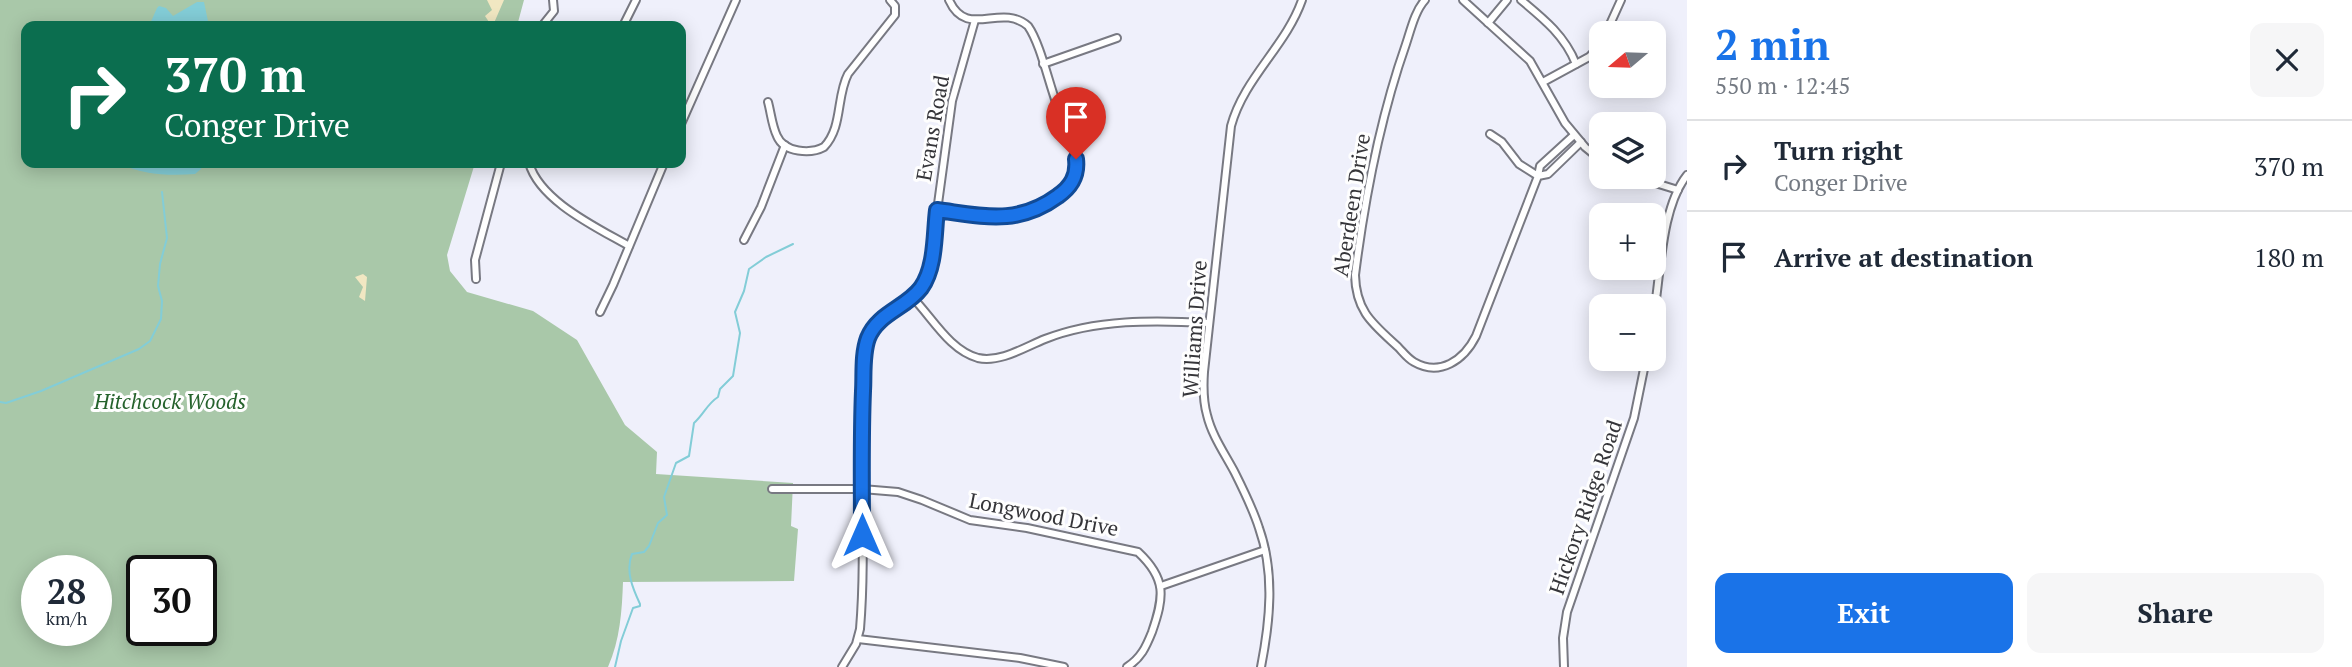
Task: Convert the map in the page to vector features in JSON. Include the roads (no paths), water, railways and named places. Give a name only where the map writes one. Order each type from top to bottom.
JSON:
[{"type":"street","points":[[546,21],[554,11],[554,0]]},
{"type":"street","points":[[626,21],[636,0]]},
{"type":"street","points":[[686,113],[736,0]]},
{"type":"street","points":[[768,102],[776,135],[785,145],[811,151],[820,149],[829,142],[834,133],[848,74],[895,15],[895,6],[890,0]]},
{"type":"street","points":[[937,210],[1002,217],[1018,216],[1044,205],[1068,188],[1076,171],[1076,159],[1031,30],[1024,23],[1005,16],[968,20],[957,14],[949,0]]},
{"type":"street","name":"Williams Drive","points":[[1261,667],[1269,599],[1265,550],[1253,512],[1213,433],[1207,415],[1203,384],[1227,150],[1234,114],[1290,25],[1302,0]]},
{"type":"street","name":"Aberdeen Drive","points":[[1425,0],[1418,11],[1396,72],[1382,122],[1354,275],[1356,290],[1366,315],[1376,328],[1412,361],[1427,366],[1441,366],[1457,361],[1467,352],[1541,166],[1574,135]]},
{"type":"street","points":[[1463,0],[1531,61],[1560,115],[1574,135],[1589,149]]},
{"type":"street","points":[[1488,23],[1507,0]]},
{"type":"street","points":[[1521,0],[1559,34],[1569,47],[1576,64]]},
{"type":"street","points":[[1611,21],[1621,0]]},
{"type":"street","name":"Evans Road","points":[[842,667],[858,639],[861,622],[864,368],[867,341],[883,317],[921,288],[931,261],[952,101],[975,20]]},
{"type":"street","points":[[1043,64],[1117,38]]},
{"type":"street","points":[[1544,82],[1589,57]]},
{"type":"street","points":[[1490,134],[1502,142],[1519,164],[1538,176],[1548,174],[1581,142]]},
{"type":"street","points":[[744,240],[761,207],[785,145]]},
{"type":"street","points":[[476,279],[475,260],[500,168]]},
{"type":"street","points":[[531,168],[537,180],[575,214],[629,246]]},
{"type":"street","points":[[600,312],[662,168]]},
{"type":"street","points":[[1657,294],[1667,226],[1678,190],[1687,175]]},
{"type":"street","points":[[1666,186],[1678,190]]},
{"type":"street","points":[[912,297],[951,341],[971,355],[988,359],[999,358],[1085,326],[1170,321],[1209,323]]},
{"type":"street","name":"Hickory Ridge Road","points":[[1563,667],[1563,638],[1567,612],[1634,418],[1644,371]]},
{"type":"street","name":"Longwood Drive","points":[[772,489],[862,489],[908,495],[971,520],[1027,528],[1138,552],[1149,562],[1161,586]]},
{"type":"street","points":[[1127,667],[1144,653],[1161,604],[1161,586],[1265,550]]},
{"type":"street","points":[[858,639],[1020,658],[1064,667]]},
{"type":"water","points":[[197,2],[204,2],[208,21],[151,21],[159,6],[166,8],[173,16]]},
{"type":"water","points":[[132,168],[201,168],[195,174],[146,172]]},
{"type":"waterway","points":[[0,402],[6,403],[41,391],[139,349],[150,341],[161,319],[162,301],[158,286],[167,238],[162,192]]},
{"type":"waterway","points":[[615,667],[633,608],[640,606],[630,573],[632,554],[644,552],[658,523],[667,515],[664,497],[676,463],[689,456],[694,423],[733,376],[740,333],[735,312],[749,269],[793,244]]},
{"type":"park label","name":"Hitchcock Woods","points":[[170,401]]}]
